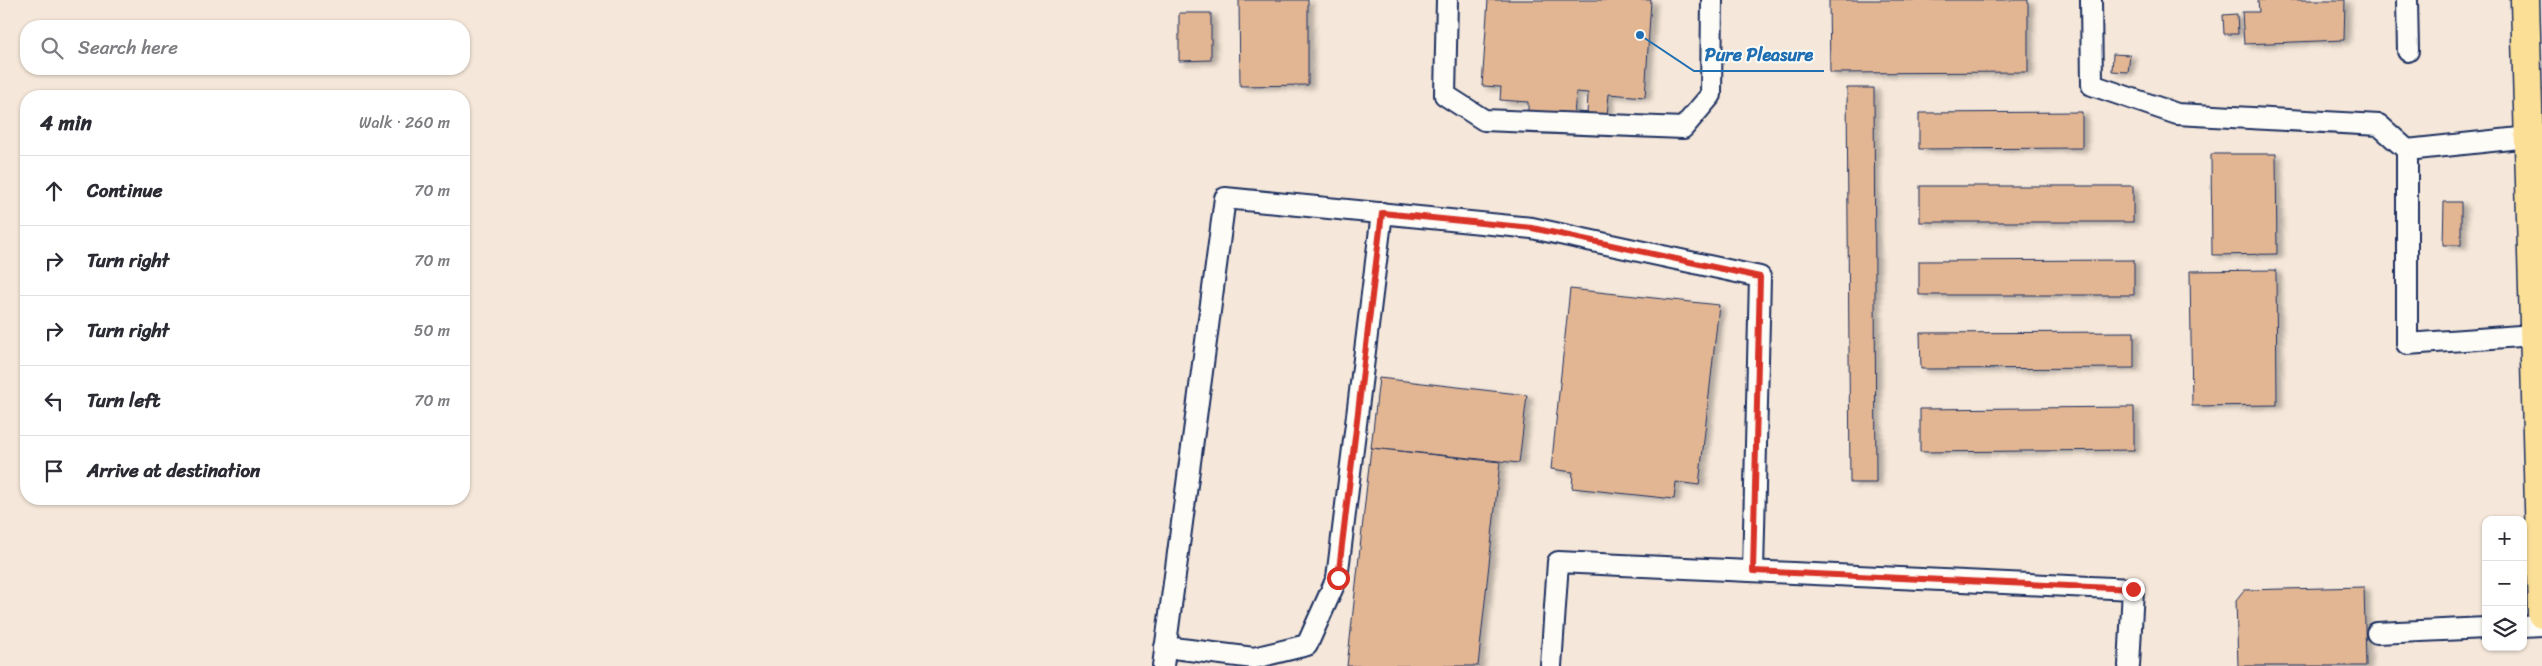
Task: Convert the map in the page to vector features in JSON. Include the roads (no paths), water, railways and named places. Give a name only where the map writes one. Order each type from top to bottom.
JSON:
[{"type":"main road","points":[[2525,0],[2542,614]]},
{"type":"lane","points":[[1447,0],[1445,95],[1484,120],[1683,128],[1711,95],[1712,0]]},
{"type":"lane","points":[[2091,0],[2092,85],[2177,114],[2379,124],[2407,150],[2407,344],[2534,335]]},
{"type":"lane","points":[[2407,0],[2408,51]]},
{"type":"lane","points":[[2407,150],[2529,137]]},
{"type":"lane","points":[[1382,213],[1338,578],[1307,646],[1254,658],[1164,656],[1225,198],[1382,213],[1532,228],[1760,277],[1753,571]]},
{"type":"lane","points":[[1550,666],[1558,562],[2133,589],[2129,666]]},
{"type":"lane","points":[[2527,626],[2542,625]]},
{"type":"lane","points":[[2377,633],[2482,628]]},
{"type":"place","name":"Pure Pleasure","points":[[1640,35]]}]
